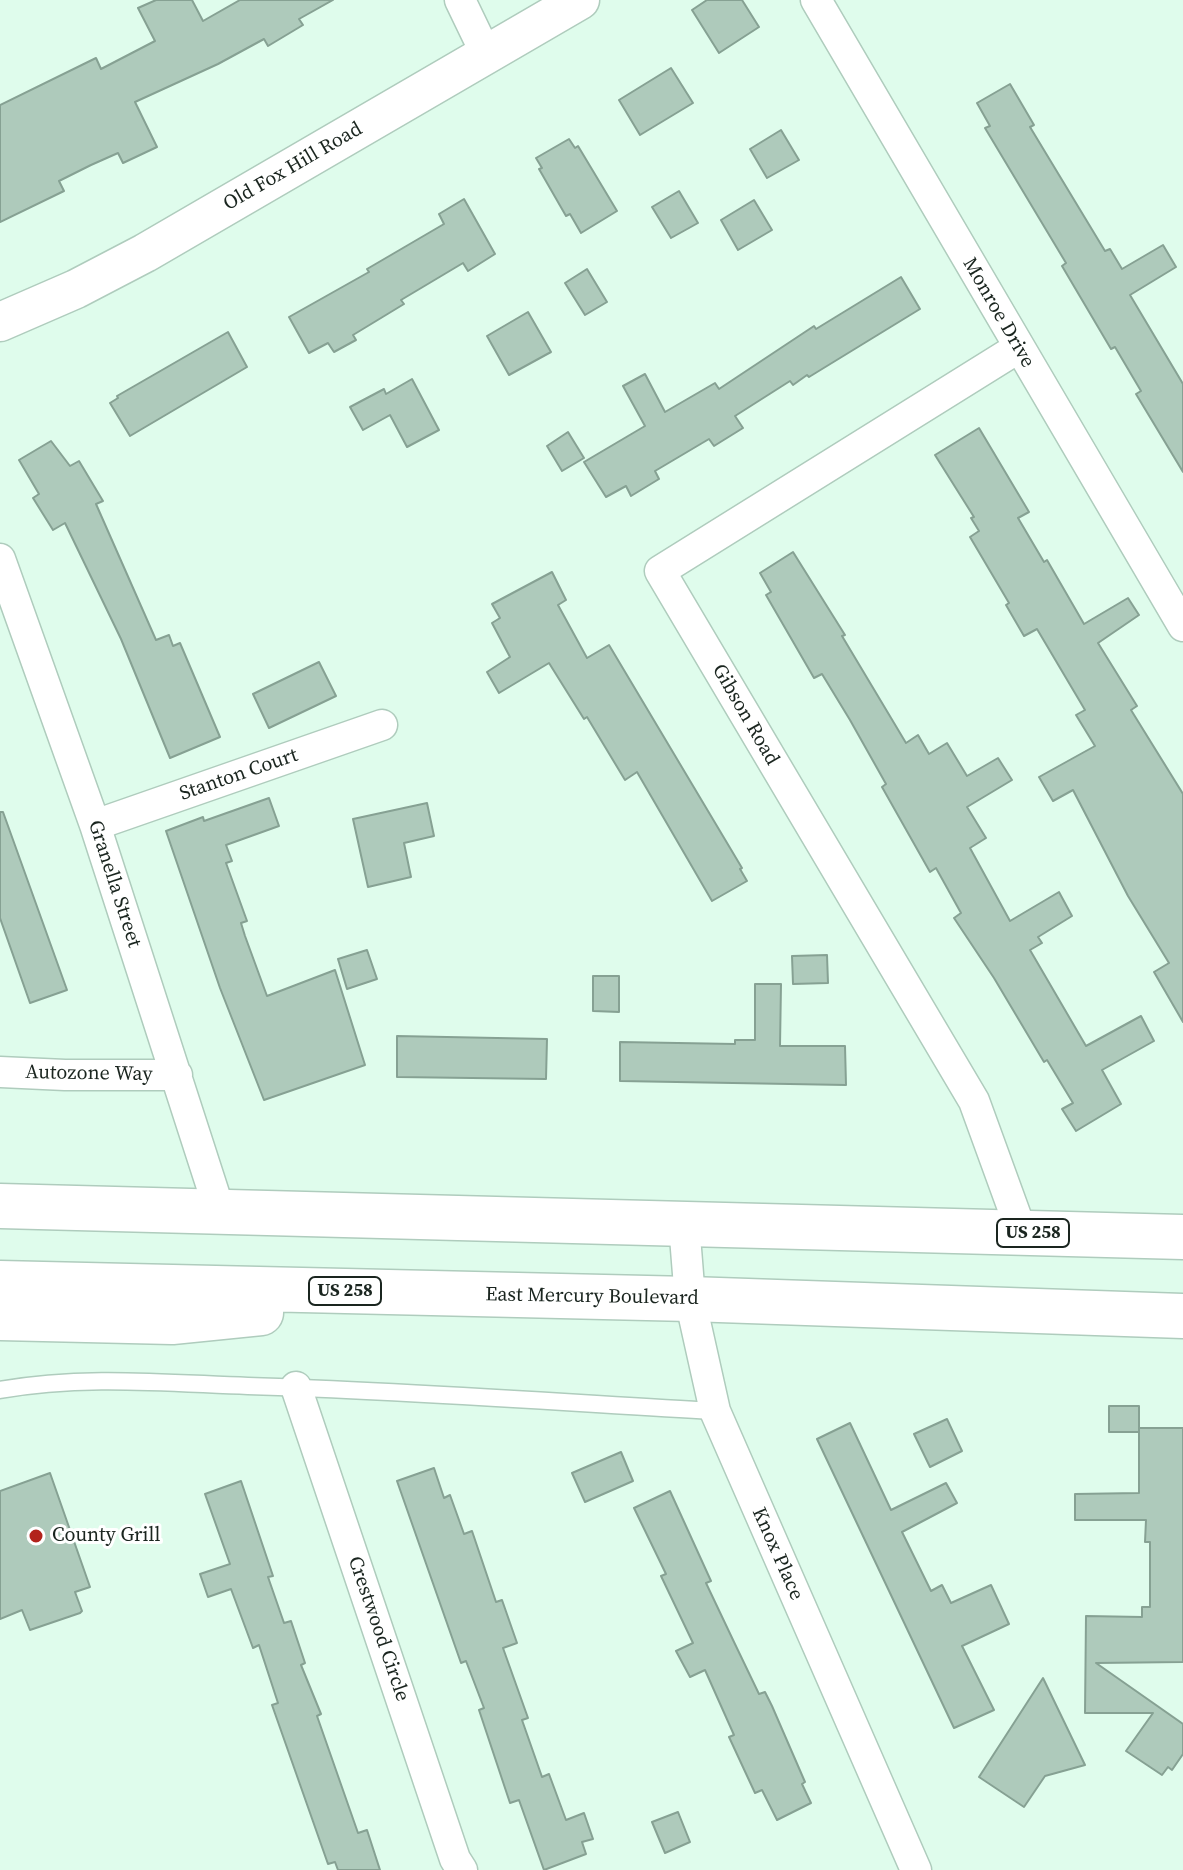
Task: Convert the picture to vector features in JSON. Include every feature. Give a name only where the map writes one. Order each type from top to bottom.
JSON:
[{"type":"main road","points":[[0,1176],[220,1212]]},
{"type":"main road","name":"US 258","points":[[0,1206],[1183,1237]]},
{"type":"main road","name":"East Mercury Boulevard","points":[[0,1283],[690,1299],[1183,1316]]},
{"type":"main road","points":[[0,1318],[172,1322],[464,1294]]},
{"type":"street","points":[[460,0],[486,54]]},
{"type":"street","name":"Old Fox Hill Road","points":[[0,322],[76,289],[145,253],[580,0]]},
{"type":"street","name":"Monroe Drive","points":[[816,0],[1183,626]]},
{"type":"street","name":"Gibson Road","points":[[1018,348],[660,571],[974,1101],[1022,1233]]},
{"type":"street","name":"Granella Street","points":[[0,559],[95,825],[220,1212]]},
{"type":"street","name":"Stanton Court","points":[[95,825],[382,725]]},
{"type":"street","name":"Autozone Way","points":[[0,1072],[177,1075]]},
{"type":"street","name":"Knox Place","points":[[684,1224],[690,1299],[715,1411],[916,1870]]},
{"type":"street","name":"Crestwood Circle","points":[[296,1387],[455,1859],[462,1870]]},
{"type":"lane","points":[[0,1390],[69,1381],[296,1387],[715,1411]]},
{"type":"building","points":[[156,0],[192,0],[203,21],[240,0],[333,0],[299,19],[303,25],[268,46],[264,39],[135,102],[157,147],[123,163],[118,153],[91,165],[59,181],[64,191],[0,222],[0,105],[96,58],[101,69],[155,41],[138,8]]},
{"type":"building","points":[[707,0],[742,0],[759,27],[719,53],[692,10]]},
{"type":"building","points":[[671,68],[693,103],[640,135],[619,100]]},
{"type":"building","points":[[1010,84],[1034,125],[1030,127],[1105,251],[1110,249],[1122,269],[1163,245],[1176,267],[1130,295],[1183,384],[1183,472],[1136,394],[1141,391],[1115,347],[1111,349],[1062,266],[1066,263],[985,128],[990,126],[977,103]]},
{"type":"building","points":[[781,130],[799,160],[767,178],[750,149]]},
{"type":"building","points":[[569,139],[575,148],[578,146],[617,211],[581,233],[570,214],[566,216],[536,158]]},
{"type":"building","points":[[679,191],[698,223],[671,238],[652,207]]},
{"type":"building","points":[[464,199],[495,254],[468,271],[463,263],[401,300],[404,304],[353,335],[356,340],[334,352],[328,343],[309,353],[289,317],[369,272],[367,269],[444,224],[439,214]]},
{"type":"building","points":[[754,200],[772,230],[738,250],[721,220]]},
{"type":"building","points":[[587,269],[607,302],[585,315],[565,283]]},
{"type":"building","points":[[901,277],[920,309],[809,377],[807,375],[793,385],[790,381],[735,416],[743,428],[714,446],[709,439],[655,471],[659,479],[631,496],[626,486],[606,497],[584,462],[645,426],[623,386],[645,374],[665,412],[715,383],[719,389],[814,326],[816,329]]},
{"type":"building","points":[[528,312],[551,352],[509,375],[487,336]]},
{"type":"building","points":[[228,332],[247,367],[130,436],[110,403]]},
{"type":"building","points":[[412,379],[439,430],[407,447],[390,415],[363,430],[350,407],[384,389],[386,394]]},
{"type":"building","points":[[979,428],[1029,512],[1018,518],[1044,562],[1047,560],[1084,624],[1128,598],[1139,615],[1098,643],[1137,706],[1131,710],[1183,794],[1183,1022],[1154,972],[1169,963],[1128,896],[1073,790],[1053,801],[1039,777],[1095,746],[1076,715],[1085,710],[1037,629],[1024,636],[1006,605],[1009,603],[970,537],[979,531],[971,518],[974,517],[935,455]]},
{"type":"building","points":[[568,432],[584,458],[562,471],[547,446]]},
{"type":"building","points":[[51,441],[70,466],[79,461],[103,501],[96,504],[156,640],[169,635],[173,646],[180,643],[220,737],[170,758],[121,639],[65,523],[53,530],[33,498],[39,494],[19,460]]},
{"type":"building","points":[[793,552],[845,635],[842,636],[906,743],[918,735],[929,754],[947,743],[967,776],[998,758],[1012,780],[967,807],[986,838],[970,848],[1010,921],[1059,892],[1072,916],[1038,937],[1042,943],[1030,950],[1086,1046],[1141,1016],[1154,1041],[1102,1070],[1121,1104],[1076,1131],[1062,1109],[1073,1103],[954,918],[961,913],[936,868],[930,872],[882,787],[886,784],[850,720],[822,674],[814,678],[766,595],[771,592],[760,573]]},
{"type":"building","points":[[552,572],[566,600],[558,605],[587,658],[609,645],[742,868],[747,881],[712,901],[637,772],[625,780],[587,717],[584,719],[549,663],[499,693],[487,672],[510,657],[492,623],[500,618],[492,604]]},
{"type":"building","points":[[319,662],[336,696],[269,728],[253,694]]},
{"type":"building","points":[[269,798],[279,826],[226,845],[232,861],[226,863],[247,921],[241,923],[245,936],[267,996],[335,970],[365,1065],[264,1100],[220,988],[166,831]]},
{"type":"building","points":[[427,803],[434,836],[404,843],[411,877],[368,887],[353,819]]},
{"type":"building","points":[[0,812],[3,812],[67,990],[30,1003],[0,918]]},
{"type":"building","points":[[367,950],[377,979],[347,989],[338,959]]},
{"type":"building","points":[[827,955],[828,983],[793,984],[792,956]]},
{"type":"building","points":[[593,976],[619,976],[619,1012],[593,1011]]},
{"type":"building","points":[[755,984],[781,984],[780,1046],[845,1046],[846,1085],[620,1081],[620,1042],[735,1044],[735,1040],[755,1040]]},
{"type":"building","points":[[397,1036],[547,1039],[546,1079],[397,1077]]},
{"type":"building","points":[[1109,1406],[1139,1406],[1139,1432],[1109,1432]]},
{"type":"building","points":[[947,1419],[962,1451],[930,1467],[914,1434]]},
{"type":"building","points":[[850,1423],[891,1510],[946,1483],[957,1503],[902,1532],[931,1591],[942,1585],[951,1603],[991,1585],[1009,1624],[962,1646],[994,1710],[954,1728],[817,1439]]},
{"type":"building","points":[[1139,1428],[1183,1428],[1183,1662],[1096,1663],[1183,1724],[1183,1754],[1172,1770],[1168,1767],[1162,1775],[1126,1751],[1153,1713],[1085,1713],[1086,1616],[1142,1617],[1142,1607],[1150,1607],[1150,1542],[1145,1542],[1146,1520],[1075,1520],[1075,1494],[1139,1493]]},
{"type":"building","points":[[621,1452],[633,1481],[585,1502],[572,1473]]},
{"type":"building","points":[[434,1468],[444,1498],[450,1495],[464,1534],[472,1531],[496,1602],[502,1600],[517,1643],[503,1648],[528,1718],[522,1720],[542,1777],[549,1774],[566,1820],[584,1813],[593,1839],[582,1842],[586,1854],[544,1870],[519,1800],[510,1803],[479,1710],[484,1708],[466,1661],[461,1663],[397,1481]]},
{"type":"building","name":"County Grill","points":[[50,1473],[90,1587],[75,1592],[82,1611],[80,1613],[30,1630],[22,1610],[0,1619],[0,1491]]},
{"type":"building","points":[[241,1481],[273,1576],[268,1577],[284,1623],[291,1621],[305,1663],[301,1665],[321,1714],[317,1716],[358,1833],[367,1830],[380,1870],[338,1870],[335,1862],[328,1864],[272,1705],[278,1703],[259,1645],[253,1648],[231,1589],[208,1597],[200,1574],[230,1564],[205,1494]]},
{"type":"building","points":[[670,1491],[711,1581],[706,1583],[759,1694],[765,1692],[772,1706],[805,1782],[802,1784],[811,1803],[777,1820],[762,1790],[755,1793],[729,1737],[734,1735],[705,1670],[690,1677],[676,1651],[693,1643],[661,1576],[666,1574],[634,1508]]},
{"type":"building","points":[[1043,1678],[1085,1765],[1045,1776],[1024,1807],[979,1777]]},
{"type":"building","points":[[678,1812],[690,1842],[665,1853],[652,1822]]},
{"type":"place","name":"County Grill","points":[[36,1536]]}]
